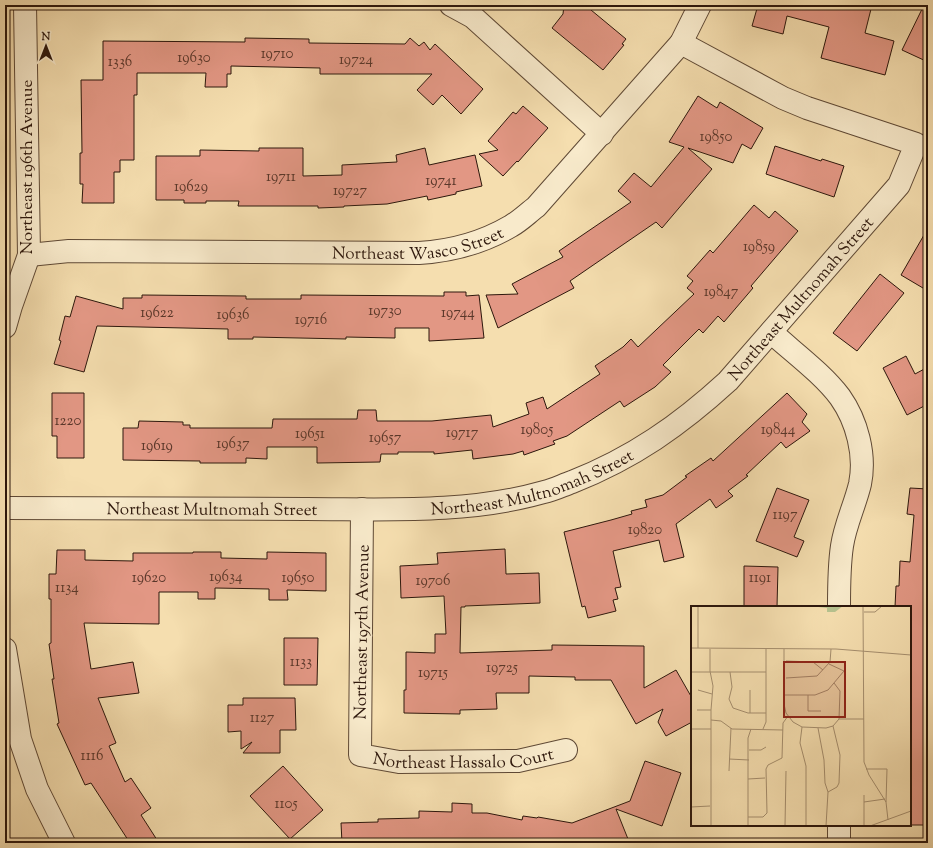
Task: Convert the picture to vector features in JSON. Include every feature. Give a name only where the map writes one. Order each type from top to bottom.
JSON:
[{"type":"street","name":"Northeast 196th Avenue","points":[[5,326],[29,255],[25,5]]},
{"type":"street","points":[[451,5],[473,17],[602,134]]},
{"type":"street","name":"Northeast Wasco Street","points":[[29,255],[69,251],[419,253],[442,252],[484,239],[511,226],[536,207],[681,43],[700,5]]},
{"type":"street","name":"Northeast Multnomah Street","points":[[5,508],[362,509],[443,508],[471,506],[500,502],[545,492],[588,476],[628,457],[667,432],[700,407],[728,381],[899,185],[916,144],[827,115],[789,100],[681,43]]},
{"type":"street","points":[[771,332],[825,381],[840,397],[852,418],[859,443],[861,462],[860,484],[846,525],[842,546],[839,578],[839,606]]},
{"type":"street","name":"Northeast 197th Avenue","points":[[360,755],[362,509]]},
{"type":"street","points":[[5,649],[20,738],[37,789],[58,842]]},
{"type":"street","name":"Northeast Hassalo Court","points":[[360,755],[399,762],[518,761],[566,750]]},
{"type":"street","points":[[839,826],[839,843]]},
{"type":"building","points":[[564,5],[585,5],[626,39],[622,44],[624,45],[603,70],[552,28],[563,14]]},
{"type":"building","points":[[758,5],[872,5],[865,33],[894,41],[885,75],[821,58],[829,27],[787,16],[783,34],[752,26]]},
{"type":"building","points":[[924,5],[928,5],[928,62],[902,50]]},
{"type":"building","points":[[245,38],[309,39],[309,43],[405,44],[410,38],[419,46],[424,42],[430,50],[435,44],[483,89],[461,114],[442,95],[433,105],[417,90],[432,74],[320,74],[320,68],[231,66],[231,74],[227,74],[227,87],[205,87],[206,73],[137,73],[137,95],[134,95],[134,160],[120,160],[120,172],[114,172],[114,203],[82,203],[83,184],[80,184],[80,153],[82,153],[81,80],[103,80],[103,41],[245,42]]},
{"type":"building","points":[[698,96],[717,108],[720,102],[763,128],[751,149],[742,144],[733,163],[688,148],[712,169],[662,228],[656,222],[570,281],[574,288],[498,328],[486,295],[518,294],[512,284],[563,257],[559,251],[631,202],[618,191],[634,173],[651,187],[684,147],[669,142]]},
{"type":"building","points":[[523,106],[548,128],[518,162],[517,161],[503,176],[479,154],[498,150],[488,141],[513,112],[516,114]]},
{"type":"building","points":[[775,146],[821,161],[822,159],[844,166],[834,197],[766,174]]},
{"type":"building","points":[[259,148],[303,148],[303,176],[342,175],[342,165],[397,162],[396,155],[425,148],[429,165],[475,155],[482,186],[456,192],[456,194],[428,200],[427,196],[387,204],[344,207],[318,208],[318,206],[238,206],[239,201],[184,203],[184,200],[156,200],[156,156],[200,156],[200,150],[259,151]]},
{"type":"building","points":[[754,205],[769,218],[775,211],[798,231],[751,286],[753,288],[724,322],[718,316],[703,333],[699,329],[663,365],[671,372],[655,387],[624,407],[620,401],[567,436],[553,441],[555,444],[524,455],[523,451],[513,454],[473,459],[472,450],[434,454],[434,452],[398,452],[398,454],[381,454],[380,462],[317,463],[317,447],[267,447],[267,459],[246,458],[246,463],[123,460],[123,428],[138,428],[139,421],[183,422],[183,425],[190,425],[190,428],[272,428],[273,419],[357,419],[358,410],[376,410],[377,421],[432,421],[491,415],[493,427],[529,414],[526,403],[543,397],[547,409],[600,374],[595,366],[623,347],[631,339],[638,347],[694,294],[687,288],[693,281],[687,276],[710,250],[713,253]]},
{"type":"building","points":[[928,228],[928,291],[901,275]]},
{"type":"building","points":[[880,274],[904,293],[857,351],[833,333]]},
{"type":"building","points":[[444,292],[466,292],[466,296],[479,295],[484,338],[429,341],[429,328],[395,328],[395,338],[346,337],[346,339],[253,337],[253,339],[228,339],[228,329],[97,326],[84,372],[54,364],[61,341],[59,340],[65,316],[70,317],[76,296],[123,309],[123,298],[142,298],[142,295],[246,296],[246,299],[301,299],[301,295],[444,296]]},
{"type":"building","points":[[906,356],[915,374],[928,367],[928,404],[907,415],[883,368]]},
{"type":"building","points":[[52,393],[84,393],[84,458],[57,458],[57,436],[52,436]]},
{"type":"building","points":[[787,393],[807,414],[802,422],[810,431],[786,448],[781,442],[746,475],[748,476],[728,491],[733,496],[716,508],[710,499],[676,524],[684,557],[664,562],[659,540],[613,551],[621,587],[615,588],[618,599],[613,600],[616,611],[588,618],[585,606],[582,607],[564,532],[632,514],[631,511],[647,507],[645,500],[663,495],[687,477],[685,476],[711,458],[713,461]]},
{"type":"building","points":[[777,488],[809,500],[794,537],[804,541],[797,557],[756,541]]},
{"type":"building","points":[[910,488],[928,489],[928,825],[911,825],[911,606],[895,606],[896,586],[899,586],[900,561],[910,562],[914,515],[907,514]]},
{"type":"building","points":[[505,549],[506,574],[539,573],[540,603],[461,607],[460,653],[552,650],[552,645],[644,646],[644,688],[676,670],[691,696],[691,723],[666,736],[658,722],[663,709],[636,724],[611,680],[575,680],[575,677],[529,676],[529,693],[496,693],[497,709],[460,710],[460,714],[404,713],[404,690],[406,690],[406,652],[435,653],[435,634],[446,634],[444,596],[401,598],[400,566],[438,564],[437,553]]},
{"type":"building","points":[[57,550],[85,550],[85,560],[133,561],[133,553],[221,552],[221,558],[267,559],[267,552],[326,553],[326,591],[287,590],[288,600],[269,600],[269,589],[215,588],[215,599],[198,599],[198,592],[159,592],[159,624],[84,623],[91,669],[133,662],[139,693],[98,698],[116,743],[109,746],[125,782],[131,778],[151,808],[141,815],[159,843],[130,843],[91,783],[85,785],[57,724],[59,723],[52,679],[54,679],[49,644],[51,643],[51,599],[49,599],[49,574],[56,574]]},
{"type":"building","points":[[744,566],[778,567],[777,606],[744,606]]},
{"type":"building","points":[[284,638],[318,638],[317,685],[284,685]]},
{"type":"building","points":[[243,698],[295,698],[296,730],[280,730],[280,753],[243,753],[252,742],[241,749],[241,731],[228,732],[228,705],[243,705]]},
{"type":"building","points":[[645,761],[681,773],[662,826],[616,809],[628,839],[618,843],[502,843],[437,841],[437,843],[342,843],[341,823],[378,822],[378,819],[419,818],[419,811],[452,812],[452,803],[472,804],[472,813],[487,813],[522,820],[523,816],[538,817],[572,823],[630,801]]},
{"type":"building","points":[[283,766],[323,810],[290,839],[250,796]]}]
